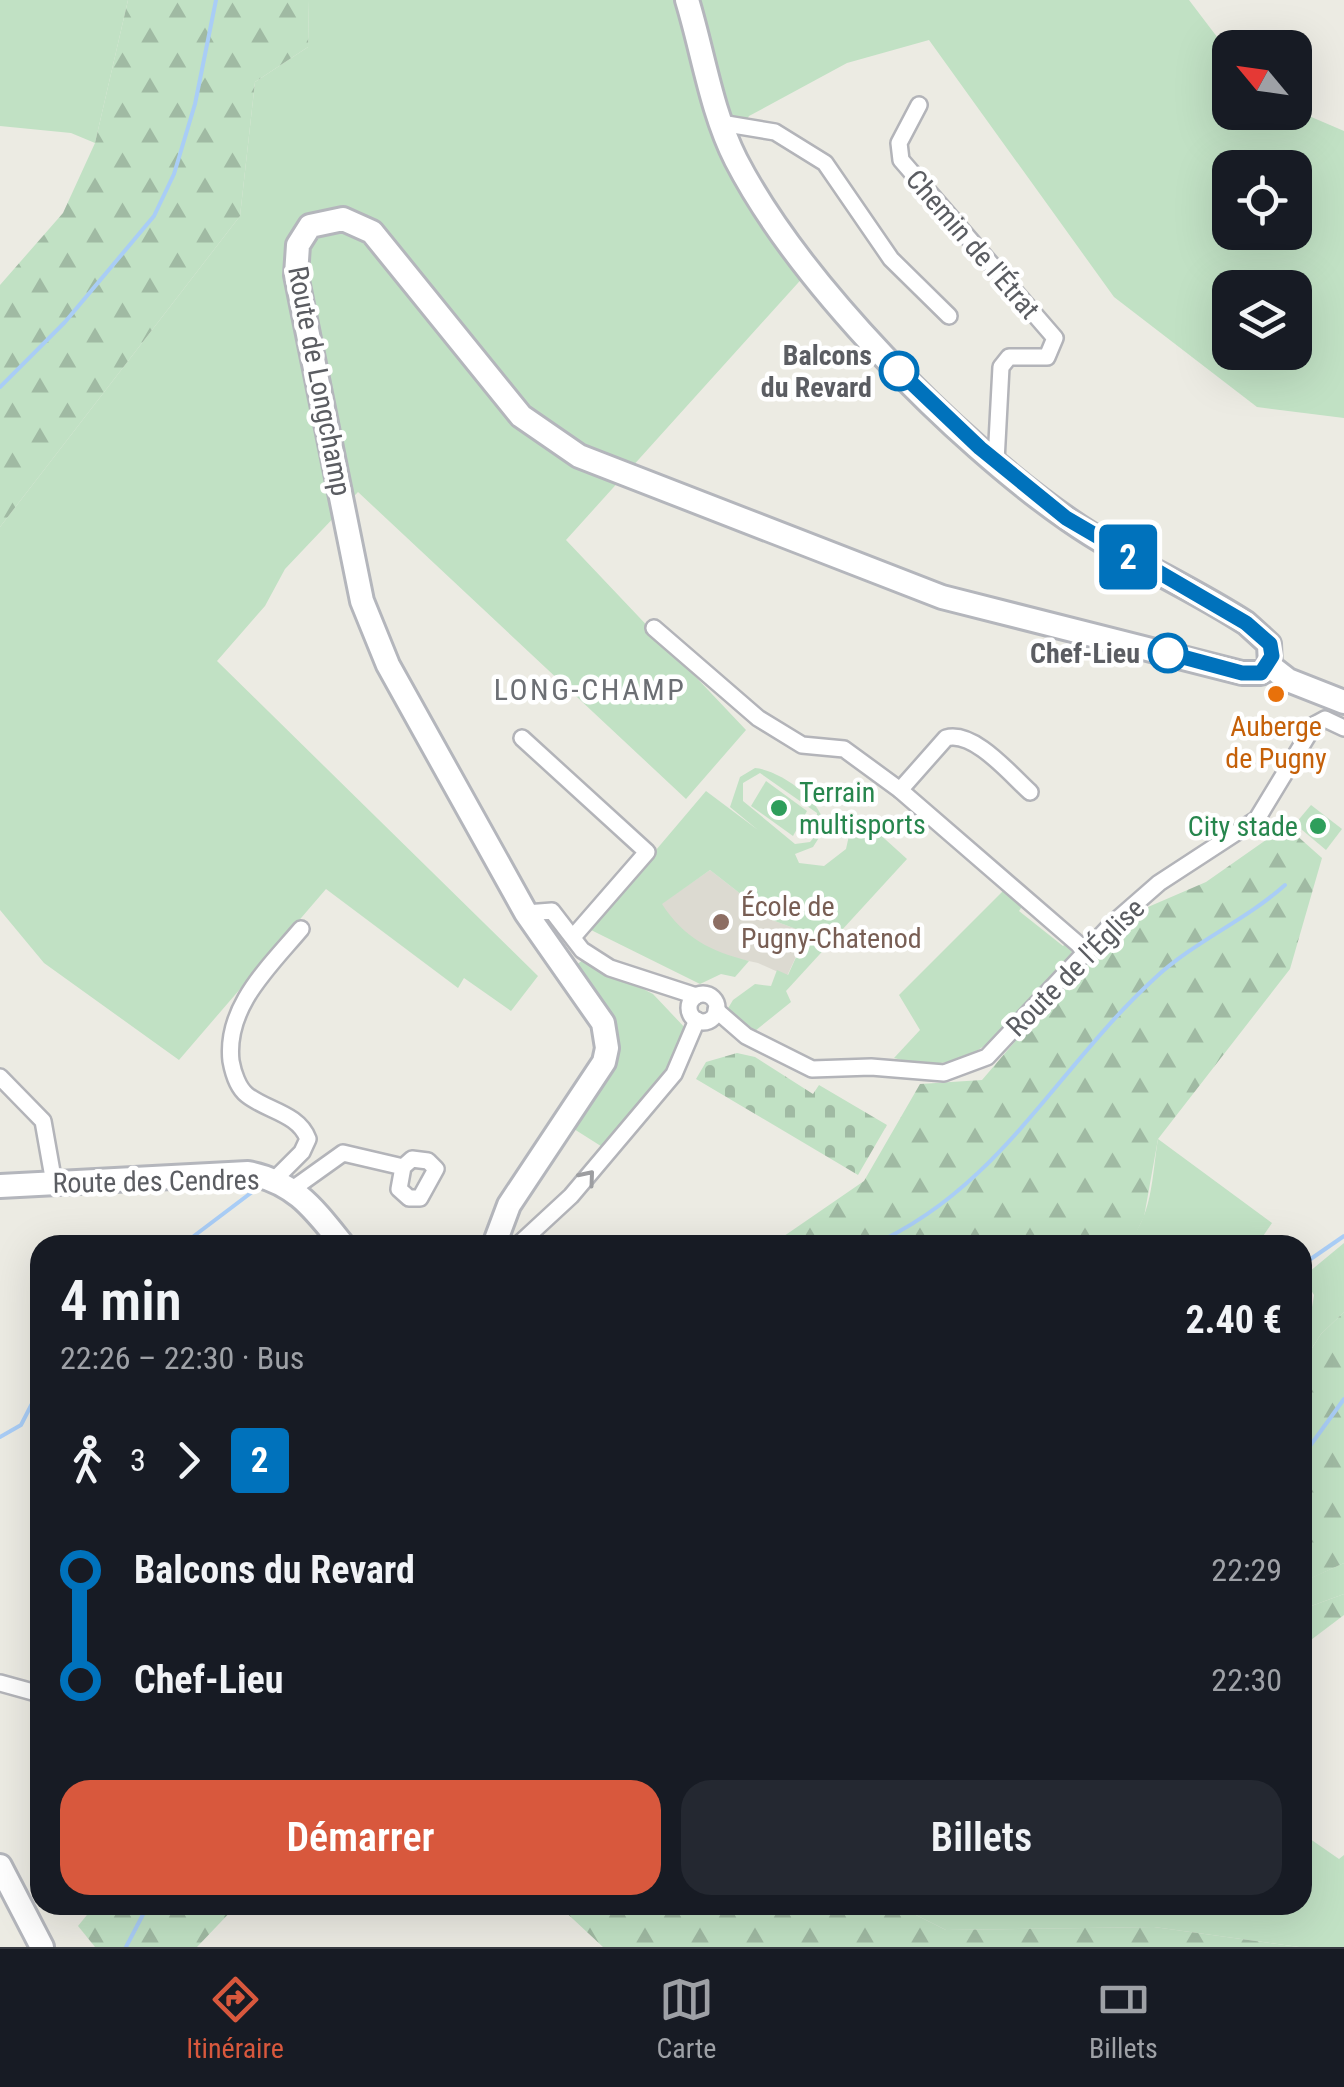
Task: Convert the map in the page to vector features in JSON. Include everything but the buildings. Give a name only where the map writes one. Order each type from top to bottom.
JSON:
[{"type":"street","points":[[687,0],[721,124],[735,159],[810,270],[908,382],[996,460],[1103,542],[1260,633],[1270,644],[1270,666],[1288,680],[1344,702]]},
{"type":"street","name":"Chemin de l'Étrat","points":[[919,104],[899,143],[901,160],[1055,338],[1046,357],[1009,357],[1001,366],[996,460]]},
{"type":"street","points":[[721,124],[775,132],[825,164],[891,259],[949,316]]},
{"type":"street","name":"Route de Longchamp","points":[[494,1235],[509,1205],[604,1062],[607,1048],[603,1023],[530,919],[388,664],[362,602],[296,274],[295,258],[302,234],[320,220],[353,221],[379,238],[521,416],[579,456],[942,597],[1242,673],[1261,673],[1270,666]]},
{"type":"street","points":[[654,628],[758,718],[802,745],[844,748],[900,790],[1084,950]]},
{"type":"street","name":"Route de l'Église","points":[[573,938],[582,950],[610,968],[651,984],[812,1069],[958,1071],[988,1057],[1084,950],[1159,883],[1257,819],[1314,725],[1326,720],[1344,728]]},
{"type":"street","points":[[900,790],[946,738],[954,736],[973,742],[1030,792]]},
{"type":"street","points":[[522,738],[647,852],[573,938],[552,911],[530,919]]},
{"type":"street","points":[[285,1183],[308,1138],[303,1126],[244,1094],[232,1071],[230,1046],[247,995],[301,929]]},
{"type":"street","points":[[529,1235],[571,1196],[674,1074],[701,1012]]},
{"type":"street","points":[[0,1077],[42,1121],[54,1183]]},
{"type":"street","points":[[285,1183],[343,1153],[403,1167]]},
{"type":"street","name":"Route des Cendres","points":[[0,1186],[248,1173],[285,1183],[334,1235]]},
{"type":"street","points":[[0,1683],[30,1691]]},
{"type":"street","points":[[0,1866],[42,1947]]},
{"type":"street","points":[[0,1884],[30,1947]]},
{"type":"shaded area","name":"École de Pugny-Chatenod","points":[[710,870],[742,895],[773,901],[772,920],[807,933],[787,976],[758,963],[698,950],[652,910]]},
{"type":"green space","points":[[0,0],[128,0],[95,143],[71,133],[0,126]]},
{"type":"green space","points":[[128,0],[309,0],[308,47],[255,82],[240,216],[0,527],[0,285],[63,213],[95,143]]},
{"type":"green space","points":[[309,0],[1189,0],[1212,30],[1212,130],[1312,130],[1312,117],[1344,131],[1344,418],[1257,407],[1114,297],[929,40],[847,63],[749,116],[734,141],[816,263],[566,540],[746,730],[686,799],[358,492],[285,569],[265,606],[217,661],[538,976],[511,1011],[464,978],[458,988],[326,889],[179,1060],[44,963],[0,910],[0,527],[240,216],[255,82],[308,47]]},
{"type":"green space","points":[[755,768],[765,770],[789,781],[818,809],[824,830],[813,847],[795,854],[799,863],[824,866],[846,849],[852,822],[864,820],[907,859],[786,991],[791,1002],[755,1031],[731,1022],[727,1010],[733,1000],[755,984],[771,986],[777,970],[788,975],[807,933],[772,920],[772,901],[742,895],[710,870],[662,904],[679,926],[699,941],[749,961],[735,977],[721,974],[700,984],[589,929],[706,791],[758,830],[730,807],[740,777]],"holes":[[[760,773],[817,813],[817,834],[810,842],[795,844],[743,801],[743,783]]]},
{"type":"green space","name":"Terrain multisports","points":[[766,781],[807,811],[793,836],[751,806]]},
{"type":"green space","name":"City stade","points":[[1311,805],[1342,829],[1326,850],[1295,824]]},
{"type":"green space","points":[[1286,826],[1322,858],[1290,969],[1158,1139],[1144,1217],[1135,1235],[786,1235],[864,1181],[920,1084],[982,1080],[1059,990],[1148,907],[1206,882]]},
{"type":"green space","points":[[1004,890],[1023,905],[1019,911],[1063,946],[1068,941],[1074,946],[1071,954],[1015,1019],[975,1052],[951,1061],[924,1064],[894,1058],[920,1030],[899,995]]},
{"type":"green space","points":[[584,959],[653,994],[687,1030],[672,1070],[604,1148],[574,1129],[604,1080],[616,1046],[606,1014],[570,970]]},
{"type":"green space","points":[[737,1053],[755,1057],[813,1094],[819,1085],[887,1125],[858,1175],[696,1079],[706,1062]]},
{"type":"green space","points":[[1158,1139],[1272,1223],[1264,1235],[1134,1235],[1146,1210]]},
{"type":"green space","points":[[1344,1243],[1344,1312],[1312,1348],[1314,1295],[1312,1270]]},
{"type":"green space","points":[[1344,1312],[1344,1563],[1312,1578],[1312,1348]]},
{"type":"green space","points":[[1344,1563],[1344,1594],[1312,1606],[1312,1577]]},
{"type":"green space","points":[[1344,1594],[1344,1615],[1312,1639],[1312,1606]]},
{"type":"green space","points":[[1312,1840],[1339,1859],[1344,1855],[1344,1947],[1299,1947],[1154,1927],[946,1930],[916,1915],[1312,1915]]},
{"type":"green space","points":[[87,1915],[227,1915],[197,1947],[95,1947],[78,1926]]},
{"type":"green space","points":[[569,1915],[916,1915],[946,1930],[1154,1927],[1299,1947],[603,1947]]},
{"type":"waterway","points":[[0,387],[65,322],[154,216],[174,174],[195,104],[216,0]]},
{"type":"waterway","points":[[891,1235],[956,1192],[991,1160],[1154,979],[1285,885]]},
{"type":"waterway","points":[[195,1235],[256,1189]]},
{"type":"waterway","points":[[1312,1258],[1344,1236]]},
{"type":"waterway","points":[[1312,1443],[1344,1399]]},
{"type":"waterway","points":[[0,1437],[21,1425],[30,1407]]},
{"type":"waterway","points":[[126,1947],[143,1915]]},
{"type":"bus line","name":"2","points":[[899,371],[980,448],[1066,518],[1112,548],[1234,614],[1270,644],[1272,656],[1270,666],[1261,673],[1242,673],[1168,653]]},
{"type":"place","name":"Balcons du Revard","points":[[899,371]]},
{"type":"place","name":"Chef-Lieu","points":[[1168,653]]},
{"type":"place","name":"Auberge de Pugny","points":[[1276,694]]},
{"type":"place","name":"Terrain multisports","points":[[779,808]]},
{"type":"place","name":"City stade","points":[[1318,826]]},
{"type":"place","name":"École de Pugny-Chatenod","points":[[721,922]]},
{"type":"district","name":"LONG-CHAMP","points":[[590,690]]}]
